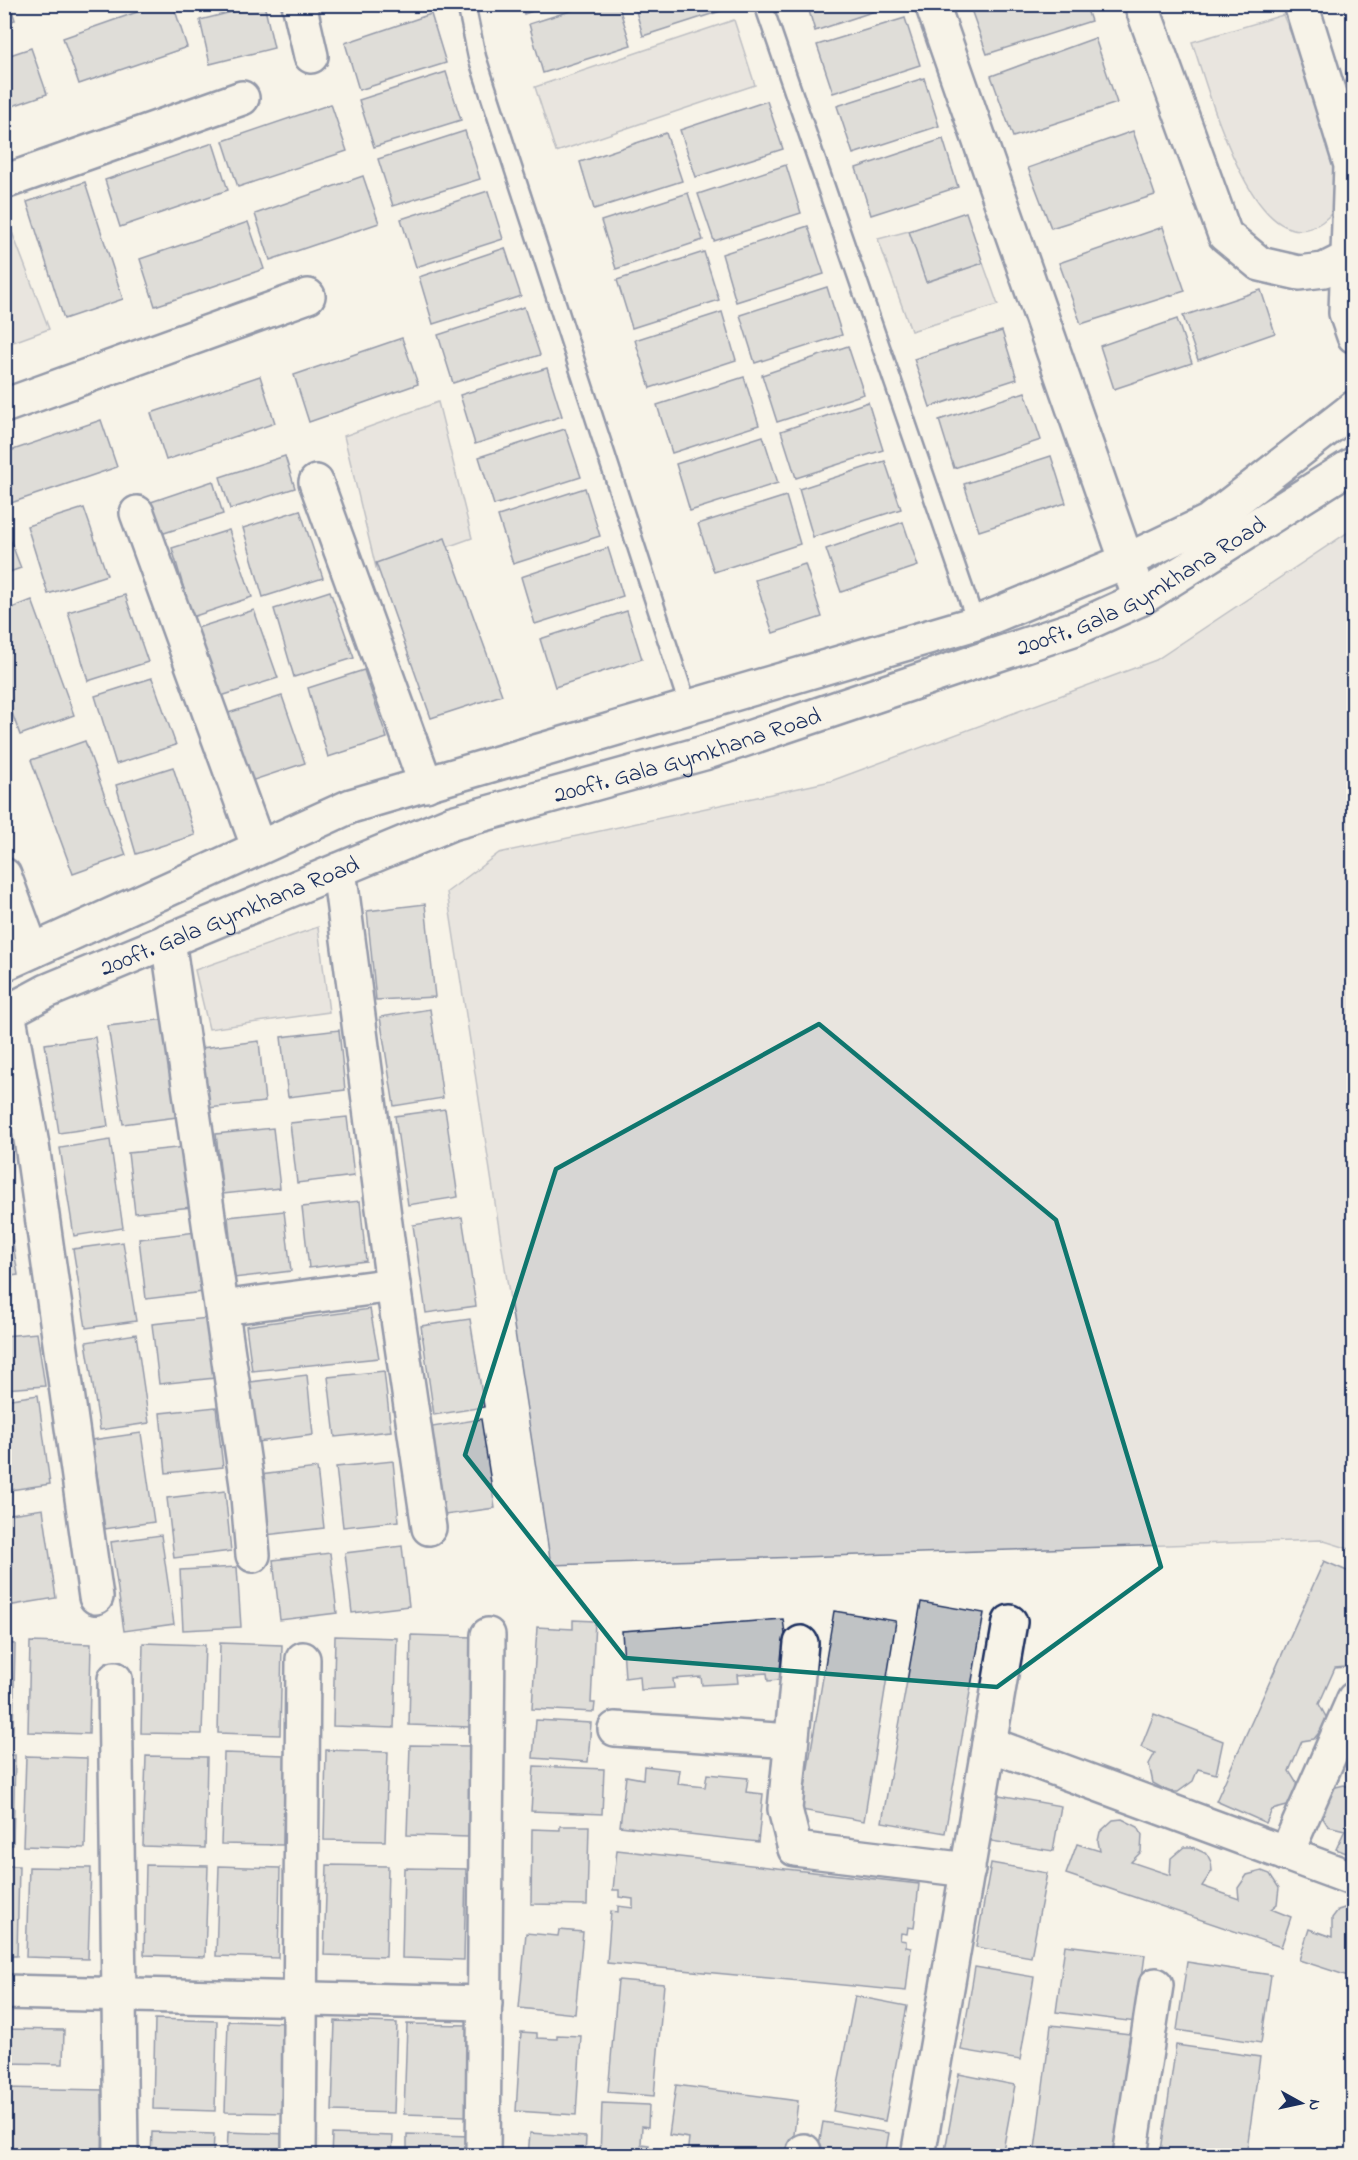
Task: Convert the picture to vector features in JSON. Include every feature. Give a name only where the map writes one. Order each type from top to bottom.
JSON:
[{"type":"street","points":[[298,4],[310,56]]},
{"type":"street","points":[[932,4],[1140,599]]},
{"type":"street","points":[[1141,4],[1225,235],[1260,264],[1299,273],[1324,270],[1346,260]]},
{"type":"street","points":[[1301,4],[1351,165],[1346,313],[1353,336]]},
{"type":"street","points":[[4,182],[242,98]]},
{"type":"street","points":[[4,406],[308,296]]},
{"type":"street","points":[[4,875],[18,957],[258,846],[351,806],[689,709],[976,623],[1126,561],[1208,522],[1353,408]]},
{"type":"street","name":"200ft. Gala Gymkhana Road","points":[[6,1013],[48,991],[452,823],[704,753],[988,660],[1076,628],[1140,599],[1353,464]]},
{"type":"street","points":[[316,482],[426,784]]},
{"type":"street","points":[[137,513],[258,846]]},
{"type":"street","points":[[339,870],[393,1285],[429,1528]]},
{"type":"street","points":[[168,940],[247,1485],[253,1555]]},
{"type":"street","points":[[6,1013],[32,1146],[96,1597]]},
{"type":"street","points":[[222,1308],[393,1285]]},
{"type":"street","points":[[918,2156],[1010,1622]]},
{"type":"street","points":[[483,2156],[488,1635]]},
{"type":"street","points":[[801,1643],[785,1809],[795,1849],[968,1870]]},
{"type":"street","points":[[299,2156],[303,1659]]},
{"type":"street","points":[[115,1679],[121,2156]]},
{"type":"street","points":[[1286,1854],[1353,1699]]},
{"type":"street","points":[[615,1728],[791,1741]]},
{"type":"street","points":[[989,1744],[1353,1879]]},
{"type":"street","points":[[1130,2156],[1156,1985]]},
{"type":"street","points":[[4,1992],[485,2003]]},
{"type":"lane","points":[[466,4],[477,57],[689,709]]},
{"type":"lane","points":[[763,4],[976,623]]},
{"type":"highlighted area","points":[[819,1024],[1056,1220],[1161,1567],[997,1687],[625,1658],[465,1455],[556,1169]]},
{"type":"shaded area","points":[[1283,15],[1344,162],[1343,188],[1334,210],[1322,222],[1298,230],[1275,220],[1255,197],[1237,165],[1222,130],[1192,42]]},
{"type":"shaded area","points":[[734,20],[755,85],[556,152],[535,87]]},
{"type":"shaded area","points":[[4,211],[49,329],[5,345],[4,345]]},
{"type":"shaded area","points":[[909,231],[927,282],[983,263],[998,305],[911,331],[878,239]]},
{"type":"shaded area","points":[[438,402],[472,538],[377,572],[344,436]]},
{"type":"shaded area","points":[[1353,529],[1353,1550],[1321,1540],[551,1565],[447,892],[499,853],[831,781],[1156,660]]},
{"type":"shaded area","points":[[318,927],[329,1012],[209,1029],[195,970]]},
{"type":"building","points":[[4,4],[10,4],[15,20],[4,23]]},
{"type":"building","points":[[160,4],[173,4],[187,47],[79,84],[63,38]]},
{"type":"building","points":[[264,4],[274,48],[210,64],[200,20]]},
{"type":"building","points":[[522,4],[554,4],[524,14]]},
{"type":"building","points":[[592,4],[618,4],[631,45],[543,73],[529,24]]},
{"type":"building","points":[[634,4],[729,4],[730,8],[643,36]]},
{"type":"building","points":[[807,4],[896,4],[815,31]]},
{"type":"building","points":[[969,4],[1085,4],[1091,21],[987,54]]},
{"type":"building","points":[[431,14],[446,63],[359,90],[345,43]]},
{"type":"building","points":[[905,18],[920,65],[833,93],[817,45]]},
{"type":"building","points":[[1095,38],[1117,103],[1013,137],[991,76]]},
{"type":"building","points":[[31,48],[47,94],[4,109],[4,57]]},
{"type":"building","points":[[446,72],[461,120],[374,147],[359,100]]},
{"type":"building","points":[[924,78],[939,126],[853,154],[837,106]]},
{"type":"building","points":[[767,101],[783,149],[696,177],[680,130]]},
{"type":"building","points":[[331,104],[347,151],[238,187],[223,141]]},
{"type":"building","points":[[465,131],[480,179],[393,206],[378,159]]},
{"type":"building","points":[[1133,131],[1155,195],[1051,228],[1028,168]]},
{"type":"building","points":[[666,133],[682,181],[594,209],[580,162]]},
{"type":"building","points":[[943,139],[958,187],[871,215],[856,168]]},
{"type":"building","points":[[213,143],[228,190],[120,227],[105,180]]},
{"type":"building","points":[[786,165],[801,213],[714,241],[698,194]]},
{"type":"building","points":[[363,176],[379,223],[270,260],[255,214]]},
{"type":"building","points":[[85,182],[123,299],[64,319],[27,202]]},
{"type":"building","points":[[488,191],[503,239],[416,267],[401,219]]},
{"type":"building","points":[[688,193],[703,240],[616,269],[601,221]]},
{"type":"building","points":[[966,212],[983,263],[926,282],[909,231]]},
{"type":"building","points":[[248,222],[264,269],[155,306],[140,259]]},
{"type":"building","points":[[808,226],[824,274],[736,302],[722,254]]},
{"type":"building","points":[[1163,227],[1185,291],[1081,324],[1059,263]]},
{"type":"building","points":[[505,248],[521,296],[433,324],[419,277]]},
{"type":"building","points":[[704,252],[719,300],[632,328],[617,280]]},
{"type":"building","points":[[827,287],[842,335],[755,363],[740,315]]},
{"type":"building","points":[[1261,290],[1275,333],[1198,360],[1183,316]]},
{"type":"building","points":[[524,307],[540,355],[453,383],[438,335]]},
{"type":"building","points":[[722,312],[736,360],[650,388],[635,340]]},
{"type":"building","points":[[1177,319],[1192,363],[1114,389],[1100,346]]},
{"type":"building","points":[[1002,331],[1017,379],[930,407],[914,359]]},
{"type":"building","points":[[402,338],[418,384],[309,422],[294,375]]},
{"type":"building","points":[[848,346],[864,394],[777,422],[762,375]]},
{"type":"building","points":[[547,368],[562,416],[475,444],[460,395]]},
{"type":"building","points":[[260,376],[275,423],[166,460],[151,413]]},
{"type":"building","points":[[744,377],[759,425],[672,453],[657,405]]},
{"type":"building","points":[[1025,392],[1041,440],[954,468],[939,420]]},
{"type":"building","points":[[868,402],[883,450],[796,478],[781,431]]},
{"type":"building","points":[[101,420],[117,467],[8,504],[4,494],[4,453]]},
{"type":"building","points":[[565,429],[581,477],[494,505],[479,457]]},
{"type":"building","points":[[763,436],[778,483],[690,511],[676,464]]},
{"type":"building","points":[[285,456],[295,488],[230,509],[220,477]]},
{"type":"building","points":[[1051,456],[1066,503],[979,531],[964,484]]},
{"type":"building","points":[[885,461],[901,509],[813,537],[799,489]]},
{"type":"building","points":[[213,481],[223,514],[158,535],[148,503]]},
{"type":"building","points":[[585,488],[600,536],[513,564],[498,516]]},
{"type":"building","points":[[786,496],[800,544],[714,572],[698,524]]},
{"type":"building","points":[[84,508],[107,575],[48,594],[27,526]]},
{"type":"building","points":[[300,510],[323,578],[263,597],[243,528]]},
{"type":"building","points":[[903,522],[918,566],[841,592],[826,549]]},
{"type":"building","points":[[4,524],[21,568],[4,574]]},
{"type":"building","points":[[229,530],[252,597],[192,617],[172,548]]},
{"type":"building","points":[[445,538],[502,695],[431,718],[376,563]]},
{"type":"building","points":[[608,548],[623,596],[535,624],[521,577]]},
{"type":"building","points":[[805,564],[822,617],[773,633],[755,580]]},
{"type":"building","points":[[330,591],[354,658],[294,677],[274,609]]},
{"type":"building","points":[[125,595],[148,662],[88,681],[68,612]]},
{"type":"building","points":[[32,600],[74,715],[20,735],[4,691],[4,611]]},
{"type":"building","points":[[254,610],[278,678],[218,697],[197,628]]},
{"type":"building","points":[[627,611],[642,659],[555,687],[540,639]]},
{"type":"building","points":[[364,670],[387,738],[328,757],[308,688]]},
{"type":"building","points":[[152,678],[176,745],[116,764],[95,696]]},
{"type":"building","points":[[282,696],[305,763],[245,783],[225,714]]},
{"type":"building","points":[[85,741],[126,855],[73,874],[31,760]]},
{"type":"building","points":[[173,767],[195,835],[136,854],[116,785]]},
{"type":"building","points":[[425,904],[435,997],[376,1000],[367,911]]},
{"type":"building","points":[[430,1009],[443,1098],[394,1106],[380,1017]]},
{"type":"building","points":[[166,1019],[177,1117],[123,1124],[108,1026]]},
{"type":"building","points":[[339,1030],[345,1090],[288,1097],[281,1037]]},
{"type":"building","points":[[95,1037],[108,1126],[59,1133],[45,1044]]},
{"type":"building","points":[[259,1041],[265,1102],[208,1108],[201,1048]]},
{"type":"building","points":[[445,1109],[458,1197],[408,1205],[395,1116]]},
{"type":"building","points":[[347,1117],[354,1176],[297,1183],[290,1123]]},
{"type":"building","points":[[273,1128],[280,1188],[223,1194],[216,1134]]},
{"type":"building","points":[[110,1140],[123,1228],[74,1236],[60,1148]]},
{"type":"building","points":[[186,1147],[192,1207],[135,1213],[128,1153]]},
{"type":"building","points":[[4,1186],[18,1275],[4,1277]]},
{"type":"building","points":[[360,1201],[366,1261],[309,1268],[302,1207]]},
{"type":"building","points":[[284,1211],[291,1271],[234,1278],[228,1217]]},
{"type":"building","points":[[462,1217],[476,1306],[426,1313],[413,1225]]},
{"type":"building","points":[[196,1232],[203,1292],[146,1299],[139,1239]]},
{"type":"building","points":[[123,1242],[136,1321],[86,1328],[73,1249]]},
{"type":"building","points":[[370,1309],[379,1358],[252,1371],[246,1326]]},
{"type":"building","points":[[208,1318],[215,1378],[159,1384],[152,1324]]},
{"type":"building","points":[[470,1319],[484,1407],[434,1415],[421,1326]]},
{"type":"building","points":[[37,1333],[45,1386],[4,1389],[4,1336]]},
{"type":"building","points":[[136,1334],[149,1423],[100,1430],[86,1342]]},
{"type":"building","points":[[384,1371],[391,1431],[335,1437],[328,1377]]},
{"type":"building","points":[[307,1375],[313,1435],[257,1442],[250,1382]]},
{"type":"building","points":[[38,1395],[50,1484],[4,1491],[4,1400]]},
{"type":"building","points":[[216,1407],[223,1467],[166,1473],[160,1413]]},
{"type":"building","points":[[481,1419],[495,1508],[445,1515],[432,1427]]},
{"type":"building","points":[[141,1433],[154,1522],[105,1529],[92,1440]]},
{"type":"building","points":[[393,1461],[399,1521],[343,1527],[336,1467]]},
{"type":"building","points":[[317,1468],[324,1528],[266,1535],[260,1475]]},
{"type":"building","points":[[225,1491],[231,1551],[174,1558],[167,1498]]},
{"type":"building","points":[[43,1509],[56,1598],[7,1606],[4,1515]]},
{"type":"building","points":[[161,1535],[174,1624],[124,1631],[111,1542]]},
{"type":"building","points":[[402,1546],[409,1606],[352,1613],[345,1553]]},
{"type":"building","points":[[330,1553],[337,1613],[280,1620],[273,1560]]},
{"type":"building","points":[[1324,1561],[1354,1574],[1354,1627],[1351,1633],[1354,1637],[1354,1661],[1346,1667],[1335,1668],[1319,1704],[1326,1717],[1325,1725],[1314,1739],[1302,1741],[1289,1771],[1296,1782],[1297,1791],[1293,1800],[1287,1806],[1272,1810],[1266,1823],[1216,1801]]},
{"type":"building","points":[[237,1567],[241,1627],[183,1630],[180,1570]]},
{"type":"building","points":[[921,1602],[984,1613],[945,1833],[882,1822]]},
{"type":"building","points":[[834,1611],[896,1621],[864,1821],[801,1810]]},
{"type":"building","points":[[783,1619],[791,1679],[768,1681],[767,1673],[737,1675],[738,1683],[702,1685],[701,1677],[673,1679],[674,1688],[641,1690],[640,1676],[625,1678],[622,1631]]},
{"type":"building","points":[[573,1620],[595,1621],[591,1703],[595,1703],[594,1712],[532,1709],[537,1627],[573,1629]]},
{"type":"building","points":[[411,1635],[473,1637],[470,1727],[409,1725]]},
{"type":"building","points":[[335,1636],[397,1638],[394,1728],[333,1726]]},
{"type":"building","points":[[30,1642],[91,1644],[89,1734],[28,1732]]},
{"type":"building","points":[[4,1643],[15,1644],[13,1734],[4,1734]]},
{"type":"building","points":[[143,1643],[205,1645],[202,1734],[141,1733]]},
{"type":"building","points":[[220,1643],[282,1645],[280,1735],[218,1733]]},
{"type":"building","points":[[1154,1714],[1223,1741],[1216,1774],[1198,1769],[1193,1781],[1178,1792],[1169,1792],[1153,1783],[1149,1764],[1155,1753],[1141,1747]]},
{"type":"building","points":[[536,1720],[591,1723],[588,1762],[533,1758]]},
{"type":"building","points":[[410,1745],[471,1746],[468,1837],[407,1835]]},
{"type":"building","points":[[326,1750],[388,1752],[385,1841],[324,1840]]},
{"type":"building","points":[[224,1753],[285,1755],[283,1845],[221,1844]]},
{"type":"building","points":[[4,1755],[15,1755],[13,1845],[4,1845]]},
{"type":"building","points":[[26,1756],[87,1758],[85,1848],[23,1846]]},
{"type":"building","points":[[146,1756],[207,1757],[205,1848],[143,1846]]},
{"type":"building","points":[[534,1766],[604,1769],[602,1814],[531,1811]]},
{"type":"building","points":[[644,1766],[680,1770],[678,1784],[705,1787],[707,1774],[748,1778],[746,1792],[763,1794],[758,1842],[620,1826],[626,1776],[643,1779]]},
{"type":"building","points":[[1344,1785],[1354,1789],[1354,1856],[1336,1849],[1345,1830],[1328,1826],[1319,1812],[1328,1789]]},
{"type":"building","points":[[999,1795],[1061,1806],[1053,1851],[991,1841]]},
{"type":"building","points":[[1122,1819],[1138,1827],[1142,1835],[1141,1852],[1131,1862],[1170,1875],[1171,1858],[1184,1847],[1192,1847],[1207,1854],[1211,1862],[1212,1871],[1202,1886],[1239,1899],[1238,1888],[1247,1875],[1262,1871],[1270,1874],[1279,1888],[1277,1904],[1271,1909],[1291,1917],[1281,1947],[1066,1874],[1077,1844],[1100,1851],[1098,1841],[1100,1832],[1113,1820]]},
{"type":"building","points":[[560,1826],[589,1826],[587,1905],[531,1904],[532,1829],[560,1830]]},
{"type":"building","points":[[617,1850],[919,1884],[914,1928],[908,1927],[907,1934],[901,1933],[900,1940],[906,1941],[906,1947],[911,1948],[906,1991],[607,1963],[611,1911],[618,1912],[618,1906],[633,1908],[633,1899],[619,1897],[619,1890],[613,1890]]},
{"type":"building","points":[[991,1863],[1047,1873],[1031,1957],[976,1947]]},
{"type":"building","points":[[146,1865],[208,1866],[205,1957],[144,1955]]},
{"type":"building","points":[[327,1865],[388,1866],[386,1957],[324,1955]]},
{"type":"building","points":[[4,1866],[19,1866],[17,1956],[4,1956]]},
{"type":"building","points":[[219,1866],[280,1868],[278,1958],[216,1956]]},
{"type":"building","points":[[29,1867],[91,1868],[88,1959],[26,1957]]},
{"type":"building","points":[[404,1868],[466,1869],[464,1960],[402,1958]]},
{"type":"building","points":[[1354,1905],[1354,1978],[1299,1960],[1309,1929],[1332,1937],[1332,1918],[1338,1910]]},
{"type":"building","points":[[559,1930],[583,1932],[575,2014],[519,2008],[526,1933],[558,1936]]},
{"type":"building","points":[[1065,1945],[1145,1955],[1136,2022],[1056,2012]]},
{"type":"building","points":[[1187,1962],[1271,1975],[1261,2043],[1177,2030]]},
{"type":"building","points":[[975,1967],[1034,1977],[1020,2060],[961,2050]]},
{"type":"building","points":[[618,1980],[664,1984],[654,2096],[608,2092]]},
{"type":"building","points":[[855,1996],[907,2006],[885,2121],[833,2111]]},
{"type":"building","points":[[155,2019],[217,2021],[215,2111],[153,2109]]},
{"type":"building","points":[[228,2021],[289,2023],[286,2113],[225,2112]]},
{"type":"building","points":[[335,2021],[397,2023],[394,2113],[332,2111]]},
{"type":"building","points":[[407,2024],[468,2025],[466,2116],[404,2114]]},
{"type":"building","points":[[1051,2025],[1130,2034],[1115,2156],[1089,2156],[1035,2149]]},
{"type":"building","points":[[4,2029],[64,2030],[63,2064],[4,2063]]},
{"type":"building","points":[[521,2032],[537,2033],[537,2038],[557,2039],[557,2035],[581,2036],[576,2115],[516,2111]]},
{"type":"building","points":[[1176,2045],[1260,2057],[1246,2156],[1191,2156],[1161,2151]]},
{"type":"building","points":[[959,2074],[1015,2085],[1002,2156],[944,2156]]},
{"type":"building","points":[[676,2085],[798,2101],[792,2151],[780,2149],[780,2156],[687,2156],[689,2138],[669,2135]]},
{"type":"building","points":[[4,2088],[104,2090],[102,2156],[4,2156]]},
{"type":"building","points":[[602,2103],[649,2105],[648,2127],[642,2126],[641,2144],[649,2145],[648,2156],[600,2156]]},
{"type":"building","points":[[823,2122],[889,2133],[885,2156],[817,2156]]},
{"type":"building","points":[[152,2132],[214,2134],[213,2156],[151,2156]]},
{"type":"building","points":[[228,2132],[290,2134],[289,2156],[227,2156]]},
{"type":"building","points":[[530,2133],[586,2137],[585,2156],[528,2156]]},
{"type":"building","points":[[332,2134],[393,2136],[392,2156],[331,2156]]},
{"type":"building","points":[[407,2134],[469,2136],[468,2156],[407,2156]]}]
